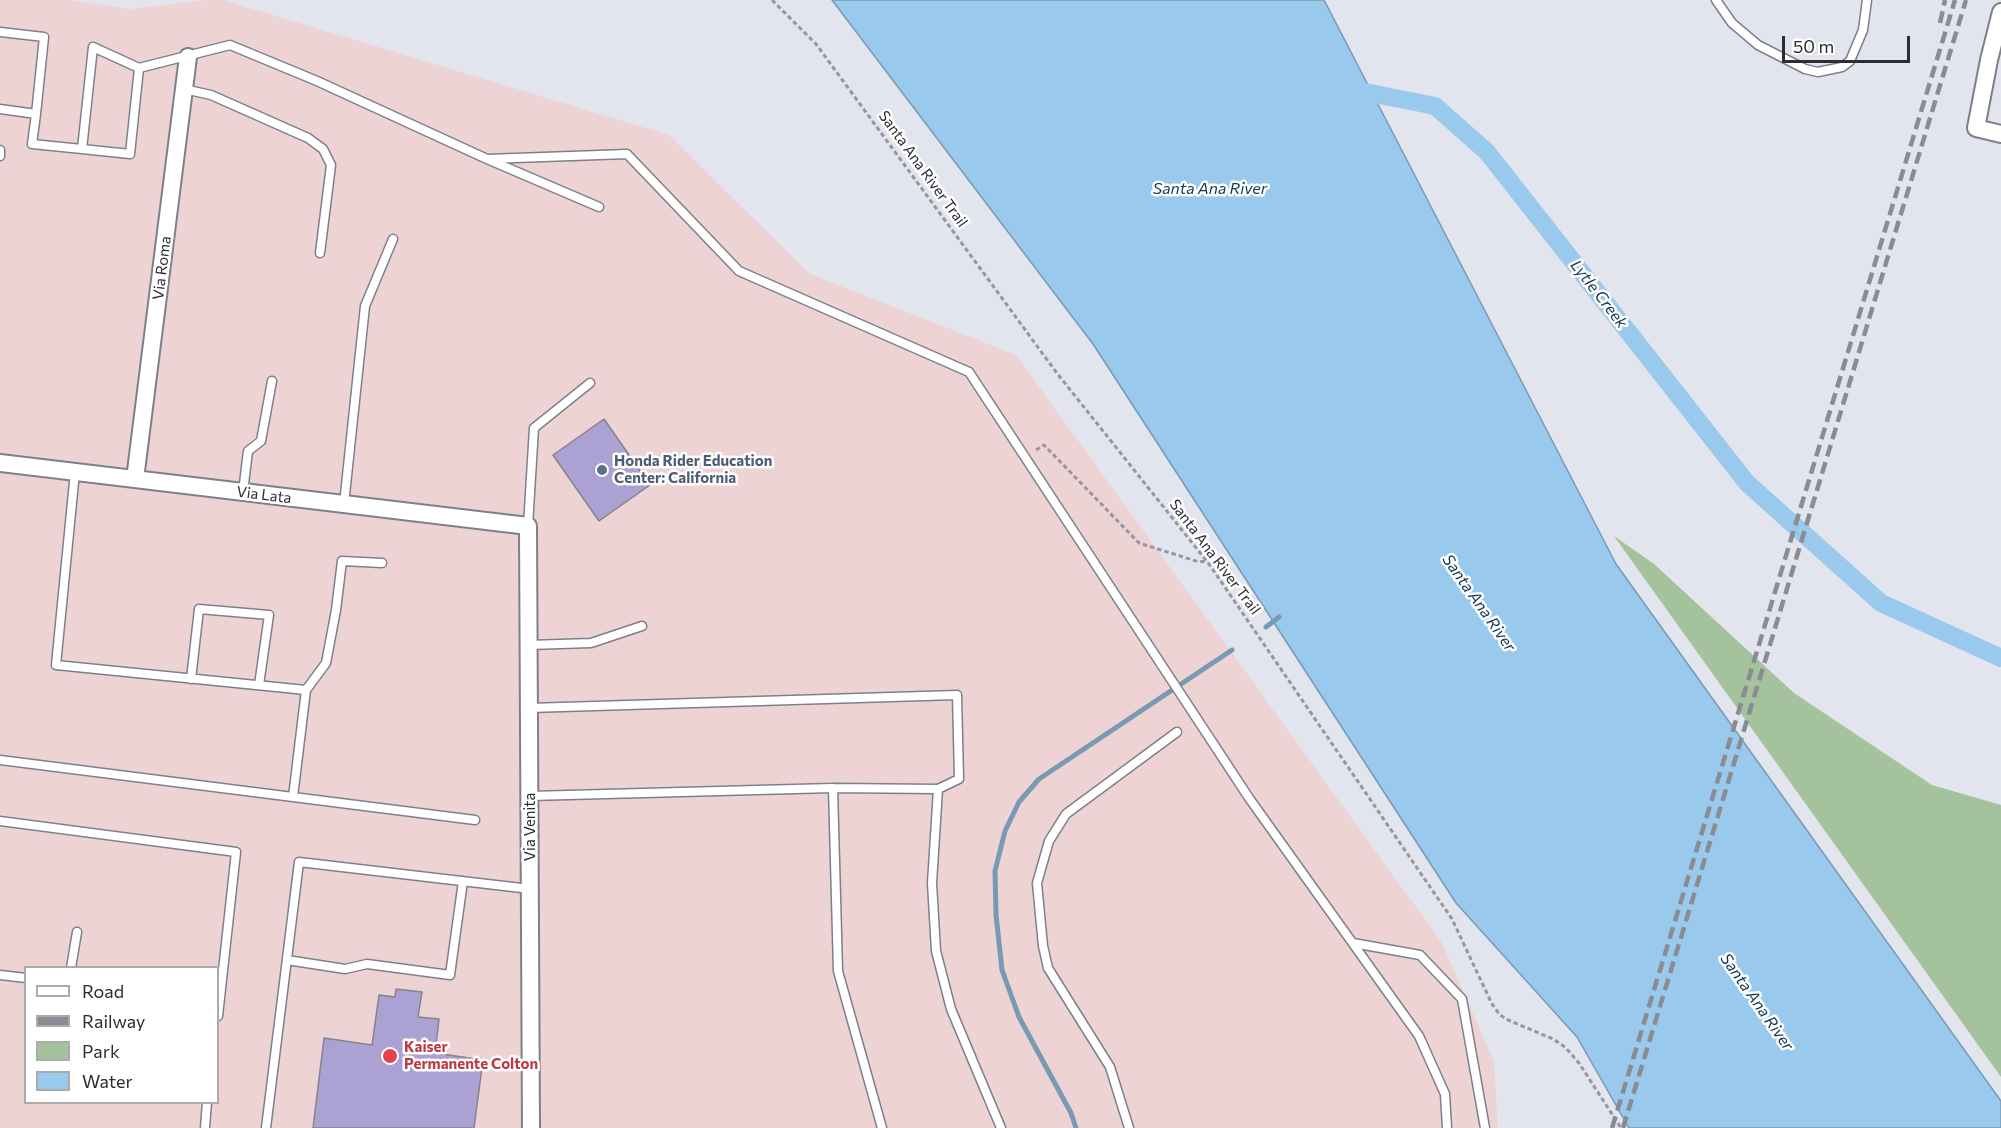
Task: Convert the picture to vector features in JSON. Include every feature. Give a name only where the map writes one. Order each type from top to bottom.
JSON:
[{"type":"street","points":[[2001,12],[1976,128],[2001,134]]},
{"type":"street","name":"Via Roma","points":[[135,479],[188,57]]},
{"type":"street","name":"Via Lata","points":[[0,463],[528,526]]},
{"type":"street","name":"Via Venita","points":[[528,526],[531,1128]]},
{"type":"lane","points":[[1716,0],[1732,23],[1758,45],[1805,69],[1818,72],[1842,67],[1850,61],[1863,30],[1867,0]]},
{"type":"lane","points":[[0,32],[44,37],[32,144],[130,154],[139,68]]},
{"type":"lane","points":[[81,149],[93,47],[139,68],[230,45],[599,207]]},
{"type":"lane","points":[[184,89],[211,94],[308,138],[323,149],[331,165],[320,253]]},
{"type":"lane","points":[[0,109],[36,114]]},
{"type":"lane","points":[[0,150],[0,156]]},
{"type":"lane","points":[[487,159],[627,154],[739,271],[969,372],[1249,798],[1419,1036],[1445,1094],[1447,1128]]},
{"type":"lane","points":[[344,504],[366,306],[393,239]]},
{"type":"lane","points":[[243,492],[248,451],[261,441],[272,381]]},
{"type":"lane","points":[[528,526],[534,428],[590,383]]},
{"type":"lane","points":[[75,472],[56,665],[306,690]]},
{"type":"lane","points":[[293,797],[306,690],[326,663],[342,561],[382,563]]},
{"type":"lane","points":[[191,678],[199,609],[268,615],[259,685]]},
{"type":"lane","points":[[529,645],[591,643],[642,626]]},
{"type":"lane","points":[[529,708],[957,696],[959,779],[938,789],[833,788],[530,796]]},
{"type":"lane","points":[[1129,1128],[1110,1067],[1048,968],[1043,946],[1037,883],[1048,841],[1066,814],[1178,732]]},
{"type":"lane","points":[[0,760],[475,820]]},
{"type":"lane","points":[[833,788],[838,971],[882,1128]]},
{"type":"lane","points":[[938,789],[933,883],[936,951],[951,1009],[1001,1128]]},
{"type":"lane","points":[[0,821],[237,852],[219,1007]]},
{"type":"lane","points":[[266,1128],[299,862],[530,888]]},
{"type":"lane","points":[[286,960],[345,969],[367,964],[450,975],[463,881]]},
{"type":"lane","points":[[70,966],[77,932]]},
{"type":"lane","points":[[1353,944],[1420,955],[1462,999],[1485,1128]]},
{"type":"lane","points":[[0,975],[24,978]]},
{"type":"lane","points":[[204,1128],[207,1104]]},
{"type":"path","name":"Santa Ana River Trail","points":[[772,0],[816,44],[1056,372],[1207,561],[1452,919],[1492,1004],[1500,1015],[1553,1039],[1565,1047],[1579,1063],[1622,1128]]},
{"type":"path","points":[[1028,455],[1044,445],[1139,543],[1199,562],[1207,561]]},
{"type":"shaded area","points":[[0,0],[68,0],[130,9],[223,0],[669,135],[810,274],[1016,355],[1442,943],[1494,1062],[1498,1128],[0,1128]]},
{"type":"green space","points":[[1614,536],[1654,564],[1794,693],[1932,785],[2001,805],[2001,1077]]},
{"type":"water","name":"Santa Ana River","points":[[832,0],[1324,0],[1616,564],[2001,1101],[2001,1128],[1629,1128],[1577,1037],[1456,903],[1093,344]]},
{"type":"building","name":"Honda Rider Education Center: California","points":[[604,419],[650,485],[599,521],[553,455]]},
{"type":"building","name":"Kaiser Permanente Colton","points":[[396,989],[422,992],[418,1017],[439,1019],[435,1053],[483,1060],[474,1128],[313,1128],[324,1038],[372,1045],[379,995],[395,997]]},
{"type":"waterway","name":"Lytle Creek","points":[[1350,89],[1435,106],[1487,152],[1747,483],[1881,603],[2001,658]]},
{"type":"waterway","points":[[1266,627],[1279,617]]},
{"type":"waterway","points":[[1076,1128],[1071,1113],[1019,1017],[1002,970],[996,915],[995,871],[1005,831],[1019,802],[1039,779],[1232,650]]},
{"type":"railway","points":[[1940,23],[1945,0]]},
{"type":"railway","points":[[1612,1128],[1955,0]]},
{"type":"railway","points":[[1623,1128],[1966,0]]},
{"type":"place","name":"Honda Rider Education Center: California","points":[[602,470]]},
{"type":"place","name":"Kaiser Permanente Colton","points":[[390,1056]]}]
